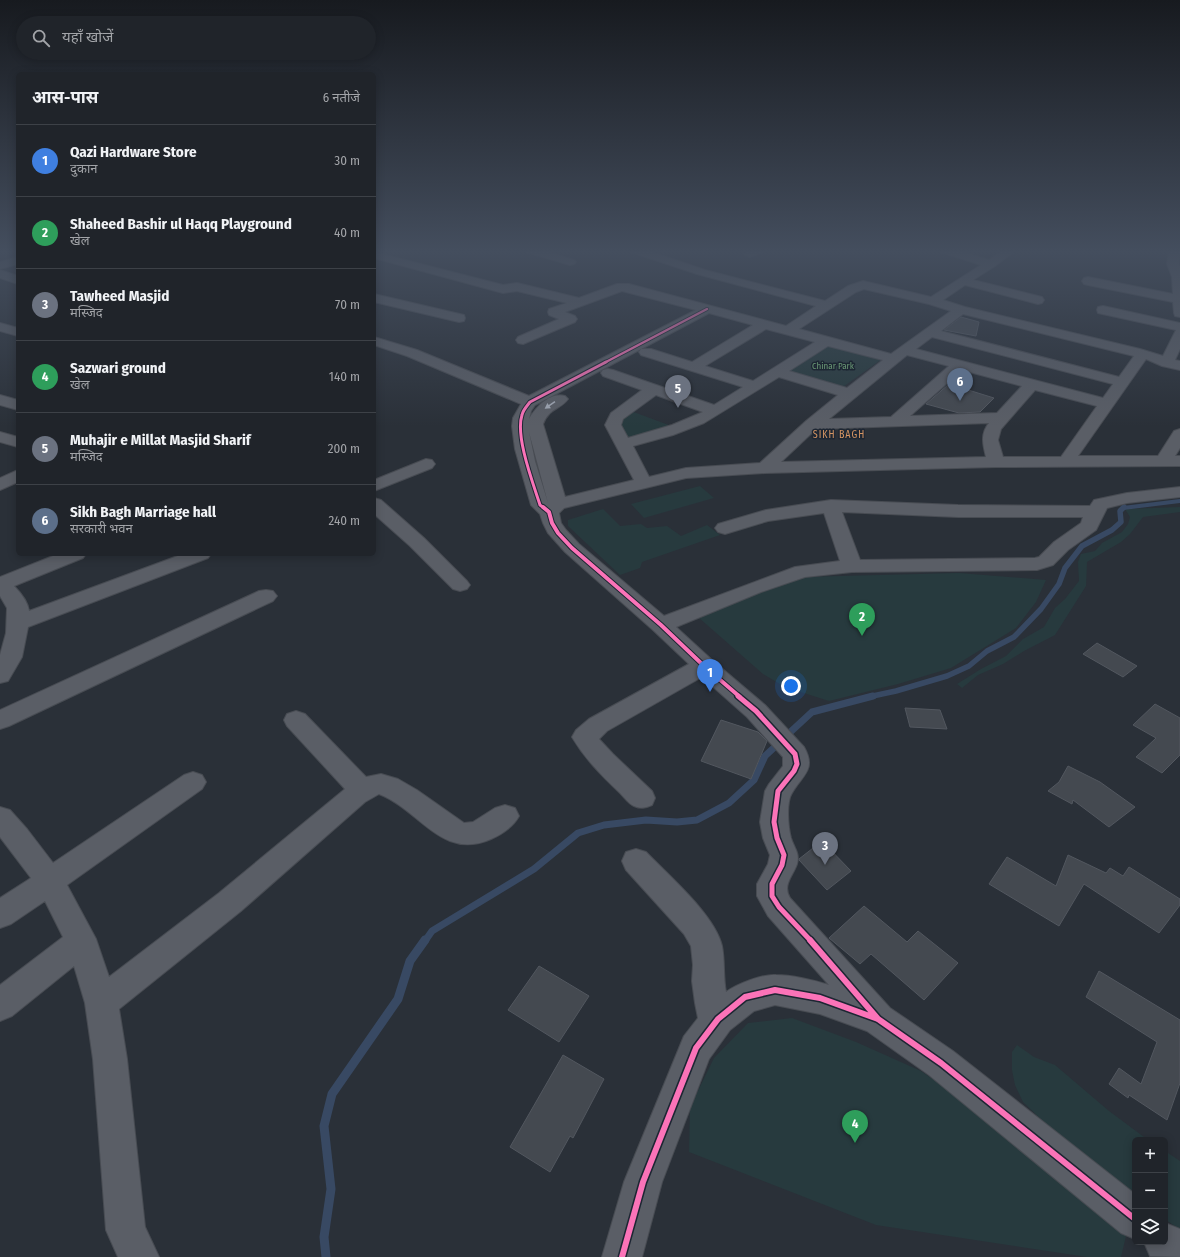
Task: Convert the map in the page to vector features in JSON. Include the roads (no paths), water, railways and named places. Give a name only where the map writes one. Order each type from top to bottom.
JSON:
[{"type":"street","points":[[419,309],[459,318]]},
{"type":"street","points":[[523,340],[569,320],[570,319],[554,312],[562,309]]},
{"type":"street","points":[[705,309],[826,341],[960,365],[1106,404]]},
{"type":"street","points":[[787,331],[821,309]]},
{"type":"street","points":[[951,309],[959,312],[1160,362]]},
{"type":"street","points":[[1103,310],[1180,327]]},
{"type":"street","points":[[713,311],[646,352],[549,404],[538,414],[535,424],[553,508],[552,523],[558,533],[572,548],[662,625],[704,666],[756,710],[795,754],[798,764],[778,791],[774,822],[777,838],[784,855],[782,865],[772,884],[772,896],[779,907],[816,947],[878,1019],[941,1063],[1132,1217]]},
{"type":"street","points":[[713,311],[530,402],[524,409],[520,418],[522,442],[540,505],[553,508],[686,473],[765,468],[996,462],[1172,460],[1180,434]]},
{"type":"street","points":[[765,468],[812,424],[899,355],[959,312]]},
{"type":"street","points":[[693,367],[764,324]]},
{"type":"street","points":[[0,327],[16,331]]},
{"type":"street","points":[[930,332],[1122,382]]},
{"type":"street","points":[[1066,461],[1122,382],[1160,362],[1180,333]]},
{"type":"street","points":[[623,444],[677,429],[716,411],[826,341]]},
{"type":"street","points":[[376,342],[412,354],[530,402]]},
{"type":"street","points":[[646,352],[755,386]]},
{"type":"street","points":[[894,422],[960,365]]},
{"type":"street","points":[[777,372],[850,394]]},
{"type":"street","points":[[608,373],[716,411]]},
{"type":"street","points":[[996,462],[990,440],[994,428],[1001,418],[1032,384]]},
{"type":"street","points":[[644,483],[613,425],[617,416],[654,389]]},
{"type":"street","points":[[0,400],[16,405]]},
{"type":"street","points":[[812,424],[1001,418]]},
{"type":"street","points":[[0,437],[16,441]]},
{"type":"street","points":[[376,485],[426,464]]},
{"type":"street","points":[[662,625],[754,588],[802,571],[852,566],[1037,564],[1046,561],[1060,546],[1089,526],[1095,512],[1101,504],[1127,498],[1180,492]]},
{"type":"street","points":[[376,506],[417,542],[460,585]]},
{"type":"street","points":[[725,528],[766,516],[831,506],[958,511],[1095,512]]},
{"type":"street","points":[[831,506],[852,566]]},
{"type":"street","points":[[0,675],[11,657],[18,623],[18,608],[3,592],[72,556]]},
{"type":"street","points":[[18,623],[196,556]]},
{"type":"street","points":[[0,720],[266,596]]},
{"type":"street","points":[[642,798],[588,743],[585,737],[598,726],[704,666]]},
{"type":"street","points":[[296,720],[363,791]]},
{"type":"street","points":[[0,915],[193,782]]},
{"type":"street","points":[[101,1003],[230,902],[369,787],[381,784],[394,789],[457,833],[467,835],[479,833],[505,816]]},
{"type":"street","points":[[0,818],[17,837],[50,880],[85,950],[101,1003],[110,1059],[126,1230],[139,1257]]},
{"type":"street","points":[[636,861],[695,924],[706,944],[709,964],[708,981],[711,1003],[716,1021]]},
{"type":"street","points":[[0,1004],[81,941]]},
{"type":"street","points":[[622,1257],[643,1182],[696,1048],[716,1021],[745,996],[775,990],[820,998],[878,1019]]},
{"type":"street","points":[[1168,1245],[1180,1255]]},
{"type":"waterway","points":[[1123,508],[1180,501]]},
{"type":"waterway","points":[[868,697],[896,691],[947,676],[969,666],[987,651],[1014,637],[1041,609],[1059,584],[1065,568],[1082,546],[1112,530],[1121,522],[1120,511],[1123,508]]},
{"type":"waterway","points":[[785,737],[812,712],[873,696]]},
{"type":"waterway","points":[[425,941],[432,931],[534,869],[578,833],[604,825],[646,820],[677,822],[697,820],[729,803],[754,780],[765,756],[779,743]]},
{"type":"waterway","points":[[326,1257],[324,1237],[331,1189],[324,1126],[332,1094],[398,999],[410,961],[425,940]]},
{"type":"place","name":"Sikh Bagh Marriage hall","points":[[960,401]]},
{"type":"place","name":"Muhajir e Millat Masjid Sharif","points":[[678,408]]},
{"type":"place","name":"Shaheed Bashir ul Haqq Playground","points":[[862,636]]},
{"type":"place","name":"Qazi Hardware Store","points":[[710,692]]},
{"type":"place","name":"Tawheed Masjid","points":[[825,865]]},
{"type":"place","name":"Sazwari ground","points":[[855,1143]]},
{"type":"district","name":"SIKH BAGH","points":[[839,435]]},
{"type":"park label","name":"Chinar Park","points":[[833,366]]}]
